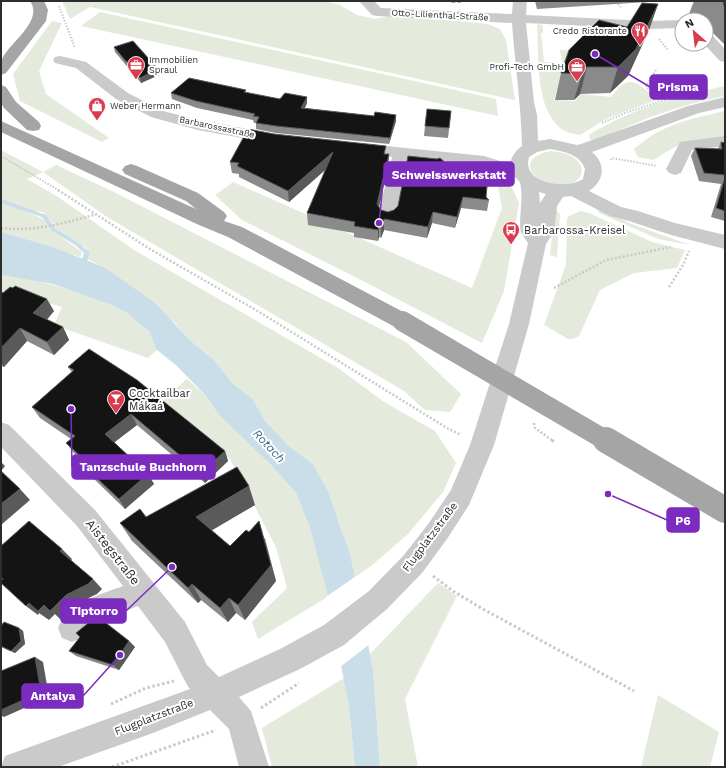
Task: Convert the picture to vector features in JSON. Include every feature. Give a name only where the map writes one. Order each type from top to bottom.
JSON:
[{"type":"main road","points":[[1,70],[39,21],[41,12],[37,1]]},
{"type":"main road","points":[[1,49],[26,38]]},
{"type":"main road","points":[[1,90],[10,104],[33,126]]},
{"type":"main road","points":[[1,112],[192,197],[215,213],[235,232]]},
{"type":"main road","points":[[1,126],[206,221],[235,232],[402,321],[725,510]]},
{"type":"street","name":"Otto-Lilienthal-Straße","points":[[366,1],[377,12],[648,25],[674,24]]},
{"type":"street","points":[[520,1],[519,19],[526,102],[529,115],[526,151],[519,160],[519,166],[525,177],[532,203],[530,231],[537,243]]},
{"type":"street","points":[[714,46],[725,58]]},
{"type":"street","name":"Barbarossastraße","points":[[60,60],[81,65],[122,96],[157,114],[198,125],[291,141]]},
{"type":"street","points":[[484,161],[526,151],[539,145],[584,149],[694,109],[725,102]]},
{"type":"street","points":[[529,115],[568,147],[587,157],[593,172],[632,215]]},
{"type":"street","points":[[566,191],[588,183],[597,161],[621,143],[625,135]]},
{"type":"street","points":[[675,169],[686,146],[725,141]]},
{"type":"street","points":[[338,146],[484,161],[525,177],[537,186],[566,191],[616,212],[632,215],[671,229],[725,242]]},
{"type":"street","points":[[387,216],[401,153]]},
{"type":"street","name":"Flugplatzstraße","points":[[16,767],[153,718],[214,694],[296,671],[334,635],[378,600],[422,570],[438,531],[460,497],[482,445],[519,324],[537,243],[545,232],[548,205],[566,191]]},
{"type":"street","name":"Aistegstraße","points":[[1,432],[86,518],[175,632],[197,675],[241,721],[254,767]]},
{"type":"street","points":[[72,628],[92,611],[143,591]]},
{"type":"path","points":[[58,2],[81,65]]},
{"type":"path","points":[[656,70],[646,86],[659,101]]},
{"type":"path","points":[[1,156],[97,214],[150,249],[256,310],[447,428],[482,445]]},
{"type":"path","points":[[612,158],[675,169]]},
{"type":"path","points":[[1,228],[12,230],[40,228],[97,214]]},
{"type":"path","points":[[554,288],[606,260],[677,246]]},
{"type":"path","points":[[669,287],[683,265],[686,256]]},
{"type":"path","points":[[533,422],[535,428],[554,442]]},
{"type":"path","points":[[422,570],[481,608],[634,691]]},
{"type":"path","points":[[112,767],[241,721],[296,671]]},
{"type":"shaded area","points":[[62,1],[325,1],[340,5],[357,15],[375,19],[394,15],[488,24],[500,29],[506,40],[515,100],[90,7],[70,19]]},
{"type":"shaded area","points":[[100,12],[496,99],[498,116],[81,26]]},
{"type":"shaded area","points":[[52,21],[62,23],[39,71],[46,94],[109,138],[102,142],[20,101],[13,74]]},
{"type":"shaded area","points":[[539,24],[543,26],[543,33],[541,33],[544,62],[562,63],[560,50],[579,51],[561,75],[554,100],[575,101],[580,94],[611,97],[622,85],[627,82],[631,82],[641,86],[656,100],[608,118],[580,135],[563,130],[551,117],[545,105],[542,92],[538,64],[537,25]]},
{"type":"shaded area","points":[[725,86],[725,96],[658,114],[594,142],[590,139],[589,135],[605,126],[655,104],[689,94]]},
{"type":"shaded area","points":[[725,111],[725,136],[680,144],[653,160],[638,157],[634,149],[645,140],[666,128],[688,120]]},
{"type":"shaded area","points":[[1,150],[43,172],[27,179],[58,197],[134,250],[338,368],[384,402],[435,431],[456,463],[443,492],[408,534],[371,566],[354,578],[349,549],[329,493],[313,464],[290,447],[265,421],[252,398],[233,384],[215,361],[191,341],[173,321],[104,267],[87,259],[90,255],[85,247],[56,229],[53,223],[43,212],[23,210],[43,219],[51,230],[82,252],[80,257],[1,232]]},
{"type":"shaded area","points":[[551,151],[566,154],[578,161],[582,169],[582,173],[578,180],[569,184],[558,185],[540,180],[534,175],[530,164],[533,159],[540,154]]},
{"type":"shaded area","points":[[56,165],[114,192],[406,342],[461,394],[450,412],[425,410],[404,391],[107,217],[43,172]]},
{"type":"shaded area","points":[[497,180],[512,188],[519,203],[504,291],[482,343],[242,220],[215,195],[233,182],[472,288],[502,208]]},
{"type":"shaded area","points":[[596,206],[629,223],[690,245],[658,239],[599,213]]},
{"type":"shaded area","points":[[555,209],[560,214],[557,257],[550,255]]},
{"type":"shaded area","points":[[581,211],[589,213],[652,242],[685,250],[677,268],[634,273],[600,290],[579,336],[573,339],[568,339],[544,325],[566,265],[567,219],[569,216]]},
{"type":"shaded area","points":[[1,275],[58,286],[100,300],[119,309],[136,319],[150,332],[157,350],[148,358],[54,325],[62,307],[18,295],[1,300]]},
{"type":"shaded area","points":[[187,379],[207,397],[222,418],[271,465],[296,493],[310,528],[329,596],[258,639],[252,622],[287,588],[276,547],[230,459],[160,403]]},
{"type":"shaded area","points":[[438,583],[457,596],[405,699],[418,767],[380,767],[373,669],[370,654]]},
{"type":"shaded area","points":[[344,678],[349,707],[355,767],[272,767],[262,728]]},
{"type":"shaded area","points":[[658,695],[719,732],[710,767],[641,767]]},
{"type":"water","name":"Rotach","points":[[1,232],[52,247],[104,267],[155,303],[191,341],[215,361],[233,384],[252,398],[265,421],[290,447],[313,464],[329,493],[349,549],[373,669],[380,767],[355,767],[349,707],[327,592],[310,528],[296,493],[271,465],[220,416],[207,397],[177,366],[157,350],[149,331],[127,313],[109,304],[53,284],[1,275]]},
{"type":"pier","points":[[356,576],[370,644],[340,667],[326,597]]},
{"type":"building","points":[[642,3],[658,4],[636,49],[618,67],[587,67],[582,74],[561,73],[569,50],[599,20],[627,27]]},
{"type":"building","points":[[133,41],[158,69],[140,78],[114,47]]},
{"type":"building","points":[[189,78],[246,90],[244,92],[280,99],[285,93],[307,97],[301,108],[374,116],[375,112],[396,115],[390,138],[256,123],[259,117],[253,116],[255,114],[196,101],[171,93]]},
{"type":"building","points":[[427,109],[451,111],[449,128],[425,126]]},
{"type":"building","points":[[248,129],[274,134],[386,146],[384,154],[389,154],[377,204],[381,210],[388,212],[394,210],[398,206],[408,156],[440,158],[463,178],[466,164],[489,166],[486,197],[489,200],[463,197],[457,217],[433,212],[428,227],[384,219],[378,230],[354,226],[355,222],[307,213],[333,152],[288,191],[237,166],[239,163],[230,162]]},
{"type":"building","points":[[721,142],[725,143],[725,175],[704,173],[695,148],[722,149]]},
{"type":"building","points":[[725,177],[725,211],[716,208]]},
{"type":"building","points":[[15,286],[47,299],[33,313],[63,327],[47,342],[20,328],[1,348],[1,292],[3,293],[10,287],[13,288]]},
{"type":"building","points":[[89,349],[137,380],[225,451],[201,473],[131,414],[105,434],[148,474],[119,499],[84,466],[88,463],[66,443],[75,436],[32,407],[74,370],[68,367]]},
{"type":"building","points":[[237,467],[249,486],[196,517],[230,546],[246,530],[249,532],[259,521],[271,565],[238,605],[229,598],[220,608],[192,584],[188,588],[120,523],[140,509],[146,517]]},
{"type":"building","points":[[1,471],[20,489],[1,504]]},
{"type":"building","points":[[29,521],[62,549],[60,551],[93,579],[88,584],[66,595],[50,611],[44,605],[38,611],[29,603],[26,606],[1,583],[3,579],[1,577],[1,546]]},
{"type":"building","points":[[97,616],[129,641],[113,665],[69,651],[80,637],[76,633]]},
{"type":"building","points":[[4,622],[19,628],[21,641],[11,651],[1,646],[1,626]]},
{"type":"building","points":[[35,657],[41,692],[1,710],[1,671]]},
{"type":"waterway","points":[[1,201],[44,216],[54,230],[77,244],[87,253],[83,266]]},
{"type":"place","name":"Credo Ristorante","points":[[640,46]]},
{"type":"place","name":"Prisma","points":[[595,54]]},
{"type":"place","name":"Immobilien Spraul","points":[[136,80]]},
{"type":"place","name":"Profi-Tech GmbH","points":[[577,82]]},
{"type":"place","name":"Weber Hermann","points":[[97,121]]},
{"type":"place","name":"Schweisswerkstatt","points":[[379,223]]},
{"type":"place","name":"Barbarossa-Kreisel","points":[[511,245]]},
{"type":"place","name":"Tanzschule Buchhorn","points":[[71,409]]},
{"type":"place","name":"Cocktailbar Mákaá","points":[[116,414]]},
{"type":"place","name":"P6","points":[[608,494]]},
{"type":"place","name":"Tiptorro","points":[[172,567]]},
{"type":"place","name":"Antalya","points":[[120,655]]}]
